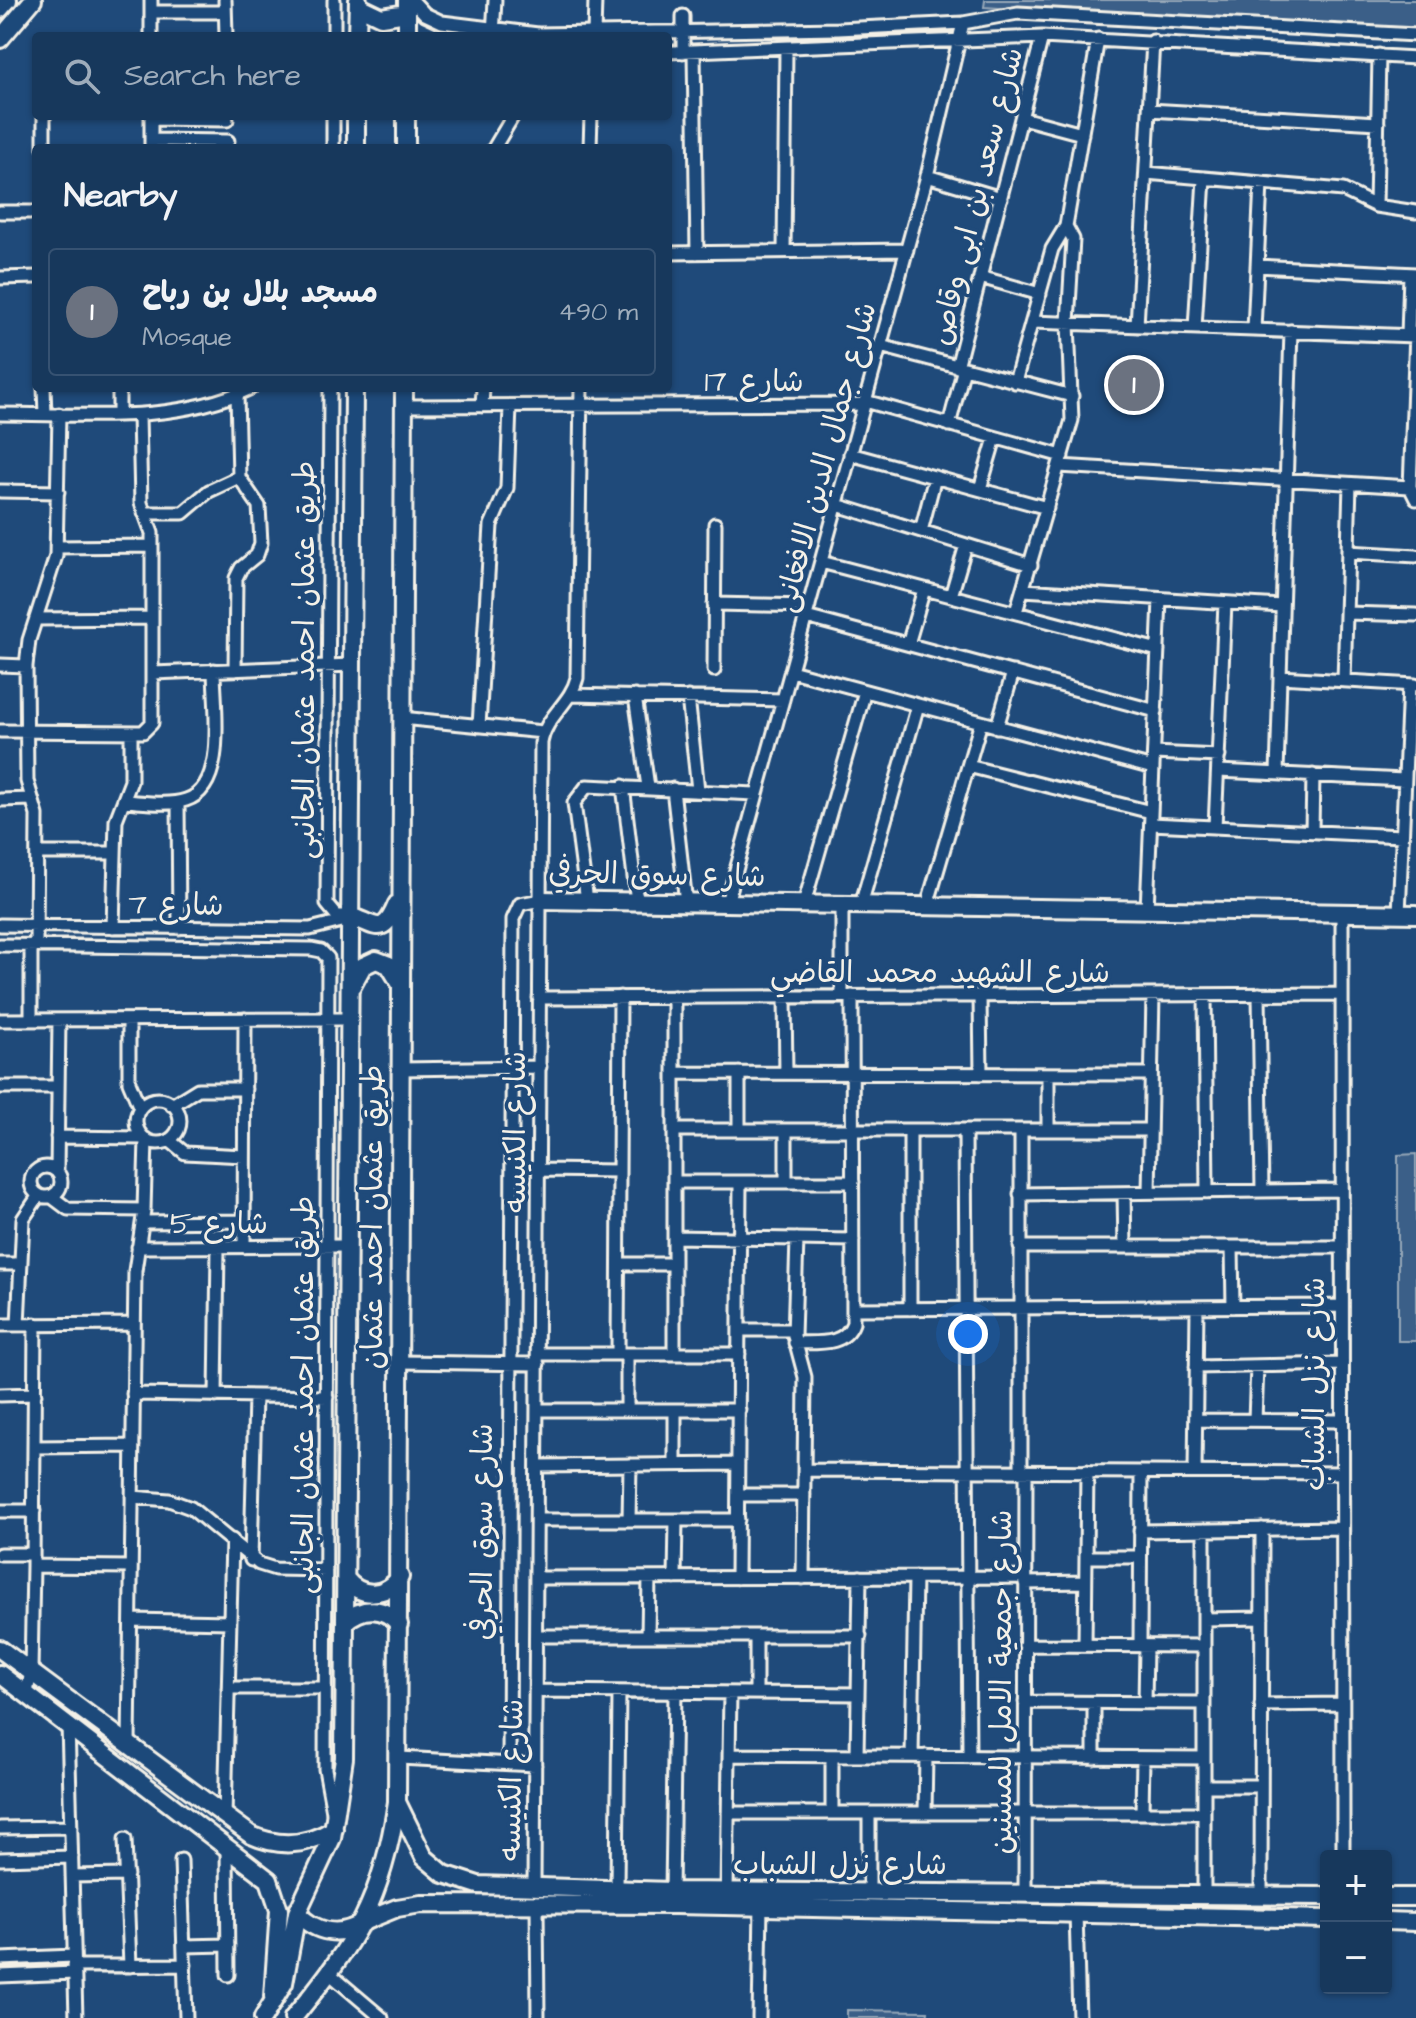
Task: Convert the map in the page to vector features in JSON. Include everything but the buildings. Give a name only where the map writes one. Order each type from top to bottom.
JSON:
[{"type":"main road","points":[[0,9],[8,0]]},
{"type":"main road","points":[[0,39],[33,0]]},
{"type":"main road","points":[[357,32],[358,3],[381,17],[408,4],[407,32]]},
{"type":"main road","points":[[356,120],[356,144]]},
{"type":"main road","points":[[406,120],[406,144]]},
{"type":"main road","name":"طريق عثمان احمد عثمان","points":[[268,2012],[288,1970],[297,1913],[335,1825],[344,1758],[354,392]]},
{"type":"main road","name":"طريق عثمان احمد عثمان","points":[[293,2018],[365,1921],[384,1870],[397,1802],[404,392]]},
{"type":"main road","points":[[350,917],[370,926],[380,926],[392,917],[400,896]]},
{"type":"main road","name":"شارع سوق الحرفي","points":[[541,900],[1416,914]]},
{"type":"main road","points":[[351,988],[363,966],[376,960],[389,965],[401,984]]},
{"type":"main road","points":[[346,1579],[362,1592],[377,1593],[390,1588],[400,1577]]},
{"type":"main road","points":[[345,1622],[358,1613],[373,1610],[388,1614],[399,1624]]},
{"type":"main road","points":[[0,1649],[251,1835],[285,1845],[306,1842],[335,1825]]},
{"type":"main road","points":[[0,1674],[263,1874],[276,1894],[279,1910],[268,2012]]},
{"type":"main road","name":"شارع نزل الشباب","points":[[397,1802],[415,1845],[444,1874],[470,1884],[672,1891],[869,1892],[917,1901],[1076,1913],[1320,1919]]},
{"type":"main road","name":"شارع نزل الشباب","points":[[297,1913],[317,1929],[329,1932],[354,1928],[409,1905],[761,1906],[917,1901],[1025,1893],[1320,1896]]},
{"type":"main road","points":[[1392,1897],[1416,1897]]},
{"type":"main road","points":[[1392,1921],[1416,1922]]},
{"type":"street","points":[[334,0],[334,32]]},
{"type":"street","points":[[408,4],[442,22],[494,32],[495,0]]},
{"type":"street","points":[[594,32],[595,0]]},
{"type":"street","points":[[151,32],[151,6],[225,6],[226,32]]},
{"type":"street","points":[[672,33],[963,23],[1033,13],[1416,35]]},
{"type":"street","points":[[683,16],[688,52],[697,253]]},
{"type":"street","name":"شارع جمال الدين الافغانى","points":[[727,903],[927,176],[963,23]]},
{"type":"street","points":[[1393,56],[1394,34]]},
{"type":"street","points":[[672,52],[1042,37],[1416,58]]},
{"type":"street","name":"شارع سعد بن ابى وقاص","points":[[949,425],[980,277],[1042,37]]},
{"type":"street","points":[[1015,382],[1055,240],[1066,226],[1098,39]]},
{"type":"street","points":[[1137,326],[1153,41]]},
{"type":"street","points":[[784,251],[786,49]]},
{"type":"street","points":[[1376,206],[1379,55]]},
{"type":"street","points":[[1149,110],[1378,123]]},
{"type":"street","points":[[1022,118],[1082,134]]},
{"type":"street","points":[[44,120],[44,144]]},
{"type":"street","points":[[151,120],[151,144]]},
{"type":"street","points":[[227,120],[228,144]]},
{"type":"street","points":[[333,120],[333,144]]},
{"type":"street","points":[[496,144],[511,120]]},
{"type":"street","points":[[590,144],[591,120]]},
{"type":"street","points":[[1146,173],[1343,190],[1376,206],[1416,212]]},
{"type":"street","points":[[927,176],[1001,198]]},
{"type":"street","points":[[1195,328],[1204,178]]},
{"type":"street","points":[[1254,330],[1261,183]]},
{"type":"street","points":[[0,212],[32,212]]},
{"type":"street","points":[[1016,612],[1072,420],[1068,323],[1073,239],[1066,226]]},
{"type":"street","points":[[672,253],[907,250]]},
{"type":"street","points":[[1257,266],[1413,274],[1415,392],[1410,487],[1416,499]]},
{"type":"street","points":[[0,278],[32,277]]},
{"type":"street","points":[[980,277],[1040,294]]},
{"type":"street","points":[[1032,322],[1413,335]]},
{"type":"street","points":[[1277,773],[1291,331]]},
{"type":"street","points":[[880,346],[1072,396]]},
{"type":"street","points":[[44,392],[45,414]]},
{"type":"street","points":[[119,392],[119,415]]},
{"type":"street","points":[[0,414],[139,415],[182,411],[239,392]]},
{"type":"street","points":[[235,670],[236,578],[241,568],[257,555],[261,543],[259,506],[239,477],[245,392]]},
{"type":"street","name":"طريق عثمان احمد عثمان الجانبى","points":[[330,392],[327,904],[337,916],[350,917]]},
{"type":"street","points":[[482,406],[483,392]]},
{"type":"street","points":[[401,718],[543,732],[571,695],[578,672],[581,392]]},
{"type":"street","name":"شارع 17","points":[[404,406],[865,403],[995,438],[1060,461],[1286,481],[1410,487]]},
{"type":"street","points":[[479,726],[491,525],[507,488],[510,406]]},
{"type":"street","points":[[31,1020],[37,815],[27,781],[26,666],[57,547],[59,414]]},
{"type":"street","points":[[0,731],[143,732],[152,723],[152,546],[151,528],[144,513],[139,415]]},
{"type":"street","points":[[980,489],[995,438]]},
{"type":"street","points":[[850,454],[1047,508]]},
{"type":"street","points":[[144,513],[183,513],[209,491],[239,477]]},
{"type":"street","points":[[921,531],[935,477]]},
{"type":"street","points":[[1344,681],[1350,484]]},
{"type":"street","points":[[0,491],[58,492]]},
{"type":"street","points":[[837,505],[1031,565]]},
{"type":"street","points":[[714,670],[715,524]]},
{"type":"street","points":[[951,596],[966,545]]},
{"type":"street","points":[[57,547],[152,546]]},
{"type":"street","points":[[1348,552],[1416,556]]},
{"type":"street","points":[[821,562],[1158,650]]},
{"type":"street","points":[[908,644],[924,589]]},
{"type":"street","points":[[1023,590],[1282,606]]},
{"type":"street","points":[[1147,910],[1160,599]]},
{"type":"street","points":[[1215,827],[1225,603]]},
{"type":"street","points":[[714,604],[807,611],[908,644],[1156,711]]},
{"type":"street","points":[[1346,613],[1416,615]]},
{"type":"street","points":[[36,619],[152,618]]},
{"type":"street","points":[[0,665],[26,666]]},
{"type":"street","points":[[153,673],[352,665]]},
{"type":"street","points":[[124,801],[178,802],[198,794],[214,767],[214,670]]},
{"type":"street","points":[[791,671],[1153,768]]},
{"type":"street","points":[[997,727],[1013,672]]},
{"type":"street","points":[[1280,677],[1412,685],[1404,780],[1399,914]]},
{"type":"street","points":[[804,904],[865,691]]},
{"type":"street","points":[[571,695],[783,700]]},
{"type":"street","points":[[635,696],[648,787]]},
{"type":"street","points":[[688,697],[698,790]]},
{"type":"street","points":[[861,905],[918,705]]},
{"type":"street","points":[[927,906],[981,722]]},
{"type":"street","points":[[113,927],[116,820],[131,781],[131,732]]},
{"type":"street","name":"شارع الكنيسه","points":[[534,1887],[543,732]]},
{"type":"street","points":[[1154,753],[1219,756]]},
{"type":"street","points":[[968,766],[1151,818],[1215,827],[1402,836]]},
{"type":"street","points":[[1218,771],[1404,780]]},
{"type":"street","points":[[1312,831],[1313,775]]},
{"type":"street","points":[[587,901],[574,803],[577,796],[595,784],[755,794]]},
{"type":"street","points":[[623,786],[637,902]]},
{"type":"street","points":[[673,789],[686,903]]},
{"type":"street","points":[[0,800],[32,799]]},
{"type":"street","points":[[178,802],[179,928]]},
{"type":"street","points":[[37,853],[114,853]]},
{"type":"street","name":"شارع سوق الحرفي","points":[[509,1764],[514,914],[524,902],[541,900]]},
{"type":"street","points":[[739,1330],[843,1338],[853,1323],[852,1074],[842,905]]},
{"type":"street","name":"شارع نزل الشباب","points":[[1342,913],[1343,1850]]},
{"type":"street","name":"شارع 7","points":[[0,925],[310,929],[350,917]]},
{"type":"street","points":[[77,926],[77,946]]},
{"type":"street","name":"شارع 7","points":[[0,945],[316,949],[328,958],[330,969]]},
{"type":"street","name":"طريق عثمان احمد عثمان الجانبى","points":[[330,969],[325,1769],[335,1825]]},
{"type":"street","points":[[1259,994],[1262,1191]]},
{"type":"street","name":"شارع الشهيد محمد القاضي","points":[[539,998],[1342,994]]},
{"type":"street","points":[[1149,1192],[1153,995]]},
{"type":"street","points":[[1205,995],[1207,1192]]},
{"type":"street","points":[[980,996],[981,1074]]},
{"type":"street","points":[[620,997],[619,1264],[627,1410]]},
{"type":"street","points":[[674,997],[674,1354]]},
{"type":"street","points":[[785,997],[786,1073]]},
{"type":"street","points":[[244,1247],[245,1019]]},
{"type":"street","points":[[0,1020],[350,1019]]},
{"type":"street","points":[[52,1197],[62,1185],[57,1171],[59,1020]]},
{"type":"street","points":[[129,1020],[129,1082],[140,1108],[136,1121],[145,1139],[144,1216],[138,1247],[134,1324],[129,1745]]},
{"type":"street","points":[[401,1069],[540,1067]]},
{"type":"street","points":[[674,1073],[1151,1074]]},
{"type":"street","points":[[739,1073],[739,1130]]},
{"type":"street","points":[[1048,1074],[1048,1130]]},
{"type":"street","points":[[0,1087],[58,1087]]},
{"type":"street","points":[[172,1105],[198,1089],[245,1089]]},
{"type":"street","points":[[57,1137],[145,1139],[155,1143],[169,1140],[177,1132],[179,1120],[172,1105],[156,1100],[140,1108]]},
{"type":"street","points":[[674,1130],[1150,1130]]},
{"type":"street","points":[[786,1130],[786,1182]]},
{"type":"street","points":[[910,1130],[910,1309]]},
{"type":"street","points":[[965,1130],[969,1757]]},
{"type":"street","name":"شارع جمعية الامل للمسنين","points":[[1021,1130],[1025,1893]]},
{"type":"street","points":[[169,1140],[185,1153],[244,1156]]},
{"type":"street","points":[[57,1171],[48,1167],[34,1173],[31,1182],[39,1195],[52,1197],[68,1209],[244,1221]]},
{"type":"street","points":[[539,1170],[619,1171]]},
{"type":"street","points":[[674,1182],[853,1182]]},
{"type":"street","points":[[737,1578],[740,1182]]},
{"type":"street","points":[[1020,1194],[1342,1190]]},
{"type":"street","points":[[1124,1193],[1125,1247]]},
{"type":"street","points":[[18,1325],[23,1219],[39,1195]]},
{"type":"street","points":[[674,1237],[853,1240]]},
{"type":"street","points":[[797,1239],[795,1336],[805,1377],[803,1578]]},
{"type":"street","name":"شارع 5","points":[[138,1247],[348,1246]]},
{"type":"street","points":[[216,1396],[218,1247]]},
{"type":"street","points":[[1020,1247],[1342,1247]]},
{"type":"street","points":[[1232,1247],[1233,1307]]},
{"type":"street","points":[[0,1264],[21,1264]]},
{"type":"street","points":[[619,1264],[674,1264]]},
{"type":"street","points":[[853,1309],[1342,1306]]},
{"type":"street","points":[[1195,1472],[1197,1307]]},
{"type":"street","points":[[27,1693],[31,1671],[35,1324]]},
{"type":"street","points":[[0,1325],[134,1324]]},
{"type":"street","points":[[400,1362],[511,1364],[538,1359],[622,1354],[739,1354]]},
{"type":"street","points":[[1196,1367],[1342,1364]]},
{"type":"street","points":[[1255,1420],[1257,1366]]},
{"type":"street","points":[[0,1395],[35,1394]]},
{"type":"street","points":[[133,1394],[327,1397]]},
{"type":"street","points":[[251,1560],[255,1396]]},
{"type":"street","points":[[538,1410],[739,1410]]},
{"type":"street","points":[[675,1410],[675,1464]]},
{"type":"street","points":[[1196,1420],[1342,1421]]},
{"type":"street","points":[[34,1447],[133,1446]]},
{"type":"street","points":[[537,1466],[738,1464]]},
{"type":"street","points":[[629,1520],[630,1465]]},
{"type":"street","points":[[804,1470],[1342,1473]]},
{"type":"street","points":[[1085,1645],[1087,1471]]},
{"type":"street","points":[[1141,1472],[1140,1557],[1145,1703]]},
{"type":"street","points":[[738,1495],[804,1495]]},
{"type":"street","points":[[132,1497],[169,1500],[191,1508],[232,1540],[251,1560],[275,1569],[326,1570]]},
{"type":"street","points":[[0,1511],[34,1511]]},
{"type":"street","points":[[537,1520],[738,1520]]},
{"type":"street","points":[[675,1578],[676,1520]]},
{"type":"street","points":[[1140,1531],[1342,1528]]},
{"type":"street","points":[[1261,1896],[1262,1529]]},
{"type":"street","points":[[1204,1530],[1204,1895]]},
{"type":"street","points":[[225,1817],[232,1540]]},
{"type":"street","points":[[0,1554],[33,1560],[131,1567]]},
{"type":"street","points":[[1086,1557],[1140,1557]]},
{"type":"street","points":[[857,1756],[860,1577]]},
{"type":"street","points":[[912,1756],[915,1577]]},
{"type":"street","points":[[537,1578],[968,1577],[1085,1582]]},
{"type":"street","points":[[648,1636],[649,1578]]},
{"type":"street","points":[[1204,1619],[1262,1618]]},
{"type":"street","points":[[131,1620],[230,1622]]},
{"type":"street","points":[[536,1636],[860,1636]]},
{"type":"street","points":[[756,1636],[756,1693]]},
{"type":"street","points":[[1025,1645],[1204,1646]]},
{"type":"street","points":[[228,1688],[325,1688]]},
{"type":"street","points":[[536,1691],[858,1694]]},
{"type":"street","points":[[617,1889],[619,1692]]},
{"type":"street","points":[[672,1891],[675,1692]]},
{"type":"street","points":[[727,1891],[730,1693]]},
{"type":"street","points":[[1025,1702],[1204,1703]]},
{"type":"street","points":[[1094,1703],[1094,1758]]},
{"type":"street","points":[[1261,1705],[1342,1704]]},
{"type":"street","points":[[68,1724],[76,2018]]},
{"type":"street","points":[[729,1755],[1204,1758]]},
{"type":"street","points":[[832,1756],[832,1813]]},
{"type":"street","points":[[925,1813],[926,1756]]},
{"type":"street","points":[[399,1758],[535,1765]]},
{"type":"street","points":[[1142,1813],[1143,1758]]},
{"type":"street","points":[[1204,1786],[1261,1786]]},
{"type":"street","points":[[728,1813],[1204,1813]]},
{"type":"street","points":[[869,1813],[869,1892]]},
{"type":"street","points":[[0,1828],[71,1827]]},
{"type":"street","points":[[125,1839],[130,1966]]},
{"type":"street","points":[[227,1846],[228,1975]]},
{"type":"street","points":[[0,1859],[72,1857]]},
{"type":"street","points":[[181,1860],[186,2018]]},
{"type":"street","points":[[72,1876],[127,1875]]},
{"type":"street","points":[[537,1904],[538,2018]]},
{"type":"street","points":[[759,2018],[761,1906]]},
{"type":"street","points":[[1076,1913],[1079,2018]]},
{"type":"street","points":[[184,1946],[228,1945]]},
{"type":"street","points":[[0,1959],[74,1965],[185,1965]]},
{"type":"street","points":[[0,1976],[74,1965]]},
{"type":"street","points":[[329,1973],[382,2018]]},
{"type":"shaded area","points":[[985,0],[1416,0],[1416,35],[984,7]]},
{"type":"shaded area","points":[[1416,1154],[1416,1341],[1398,1341],[1398,1155]]},
{"type":"shaded area","points":[[847,2010],[928,2011],[927,2018],[847,2018]]},
{"type":"place","name":"مسجد بلال بن رباح","points":[[1134,385]]}]
